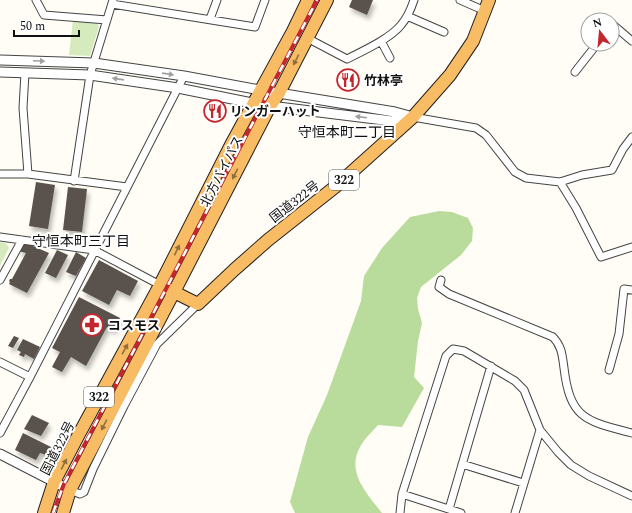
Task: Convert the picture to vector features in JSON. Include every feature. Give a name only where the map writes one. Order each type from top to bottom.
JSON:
[{"type":"highway","name":"北方バイパス","points":[[160,285],[252,103],[308,0]]},
{"type":"highway","name":"北方バイパス","points":[[174,292],[270,106],[279,93],[327,0]]},
{"type":"highway","name":"国道322号","points":[[198,304],[262,245],[335,187],[413,117],[462,59],[473,41],[487,5]]},
{"type":"highway","name":"国道322号","points":[[44,513],[54,482],[160,285]]},
{"type":"highway","points":[[160,285],[198,304]]},
{"type":"highway","name":"322","points":[[63,513],[70,490],[174,292]]},
{"type":"street","points":[[36,0],[44,15],[107,20]]},
{"type":"street","points":[[210,19],[217,0]]},
{"type":"street","points":[[74,181],[90,75],[113,2],[255,27],[266,0]]},
{"type":"street","points":[[307,38],[347,59],[381,41],[400,27],[414,0]]},
{"type":"street","points":[[460,0],[487,5]]},
{"type":"street","points":[[407,16],[444,32]]},
{"type":"street","points":[[620,31],[632,41]]},
{"type":"street","points":[[381,41],[390,58]]},
{"type":"street","points":[[575,72],[591,52]]},
{"type":"street","points":[[0,60],[94,63],[184,76],[395,112],[413,117],[476,128],[486,135],[518,174],[526,178],[560,182],[582,175],[612,170],[623,149],[632,137]]},
{"type":"street","points":[[0,72],[90,75],[178,88],[270,106],[392,121],[413,117]]},
{"type":"street","points":[[25,73],[23,108],[28,174]]},
{"type":"street","points":[[0,433],[184,76]]},
{"type":"street","points":[[0,174],[28,174],[127,187]]},
{"type":"street","points":[[560,182],[576,208],[601,257],[632,247]]},
{"type":"street","points":[[0,237],[94,250],[160,285]]},
{"type":"street","points":[[0,280],[22,240]]},
{"type":"street","points":[[441,280],[439,287],[449,294],[553,337],[559,343],[562,351],[567,390],[576,408],[590,420],[601,425],[632,433]]},
{"type":"street","points":[[609,370],[619,334],[624,290],[632,290]]},
{"type":"street","points":[[0,454],[70,490],[80,494],[84,492],[93,469],[124,406],[157,344],[198,304]]},
{"type":"street","points":[[400,513],[402,494],[446,356],[453,349],[464,350],[515,381],[524,390],[540,430],[571,465],[589,476],[632,496]]},
{"type":"street","points":[[0,362],[30,377]]},
{"type":"street","points":[[449,509],[491,366]]},
{"type":"street","points":[[515,513],[540,430]]},
{"type":"street","points":[[462,464],[523,483]]},
{"type":"street","points":[[402,494],[461,513]]},
{"type":"green space","points":[[73,20],[96,20],[99,27],[90,56],[69,55]]},
{"type":"green space","points":[[439,211],[452,212],[468,218],[473,228],[472,241],[461,255],[421,287],[417,298],[422,323],[418,341],[414,377],[424,388],[402,427],[378,425],[364,441],[356,456],[355,465],[360,482],[382,513],[295,513],[290,502],[308,437],[327,395],[361,301],[364,276],[382,248],[410,217]]},
{"type":"green space","points":[[0,242],[6,243],[9,248],[0,266]]},
{"type":"building","points":[[352,0],[373,0],[367,15],[349,7]]},
{"type":"building","points":[[36,182],[55,185],[48,229],[29,226]]},
{"type":"building","points":[[68,187],[87,189],[82,232],[63,230]]},
{"type":"building","points":[[26,243],[49,253],[27,293],[9,284],[10,279],[12,279],[26,253],[18,251],[22,244],[25,245]]},
{"type":"building","points":[[57,250],[68,255],[56,278],[45,273]]},
{"type":"building","points":[[76,252],[86,258],[76,276],[66,272]]},
{"type":"building","points":[[99,260],[138,281],[130,296],[117,290],[109,305],[82,291]]},
{"type":"building","points":[[79,297],[120,318],[114,330],[107,327],[86,366],[71,357],[62,372],[52,367],[60,352],[52,348]]},
{"type":"building","points":[[14,336],[19,338],[13,348],[8,346]]},
{"type":"building","points":[[23,339],[40,347],[34,359],[25,354],[24,357],[19,355],[21,352],[17,350]]},
{"type":"building","points":[[32,415],[49,423],[41,436],[24,429]]},
{"type":"building","points":[[23,433],[53,448],[49,456],[40,453],[36,460],[15,450]]},
{"type":"railway","points":[[53,513],[64,484],[317,0]]},
{"type":"place","name":"竹林亭","points":[[348,80]]},
{"type":"place","name":"リンガーハット","points":[[215,111]]},
{"type":"place","name":"コスモス","points":[[92,325]]},
{"type":"district","name":"守恒本町二丁目","points":[[347,132]]},
{"type":"district","name":"守恒本町三丁目","points":[[81,241]]}]
